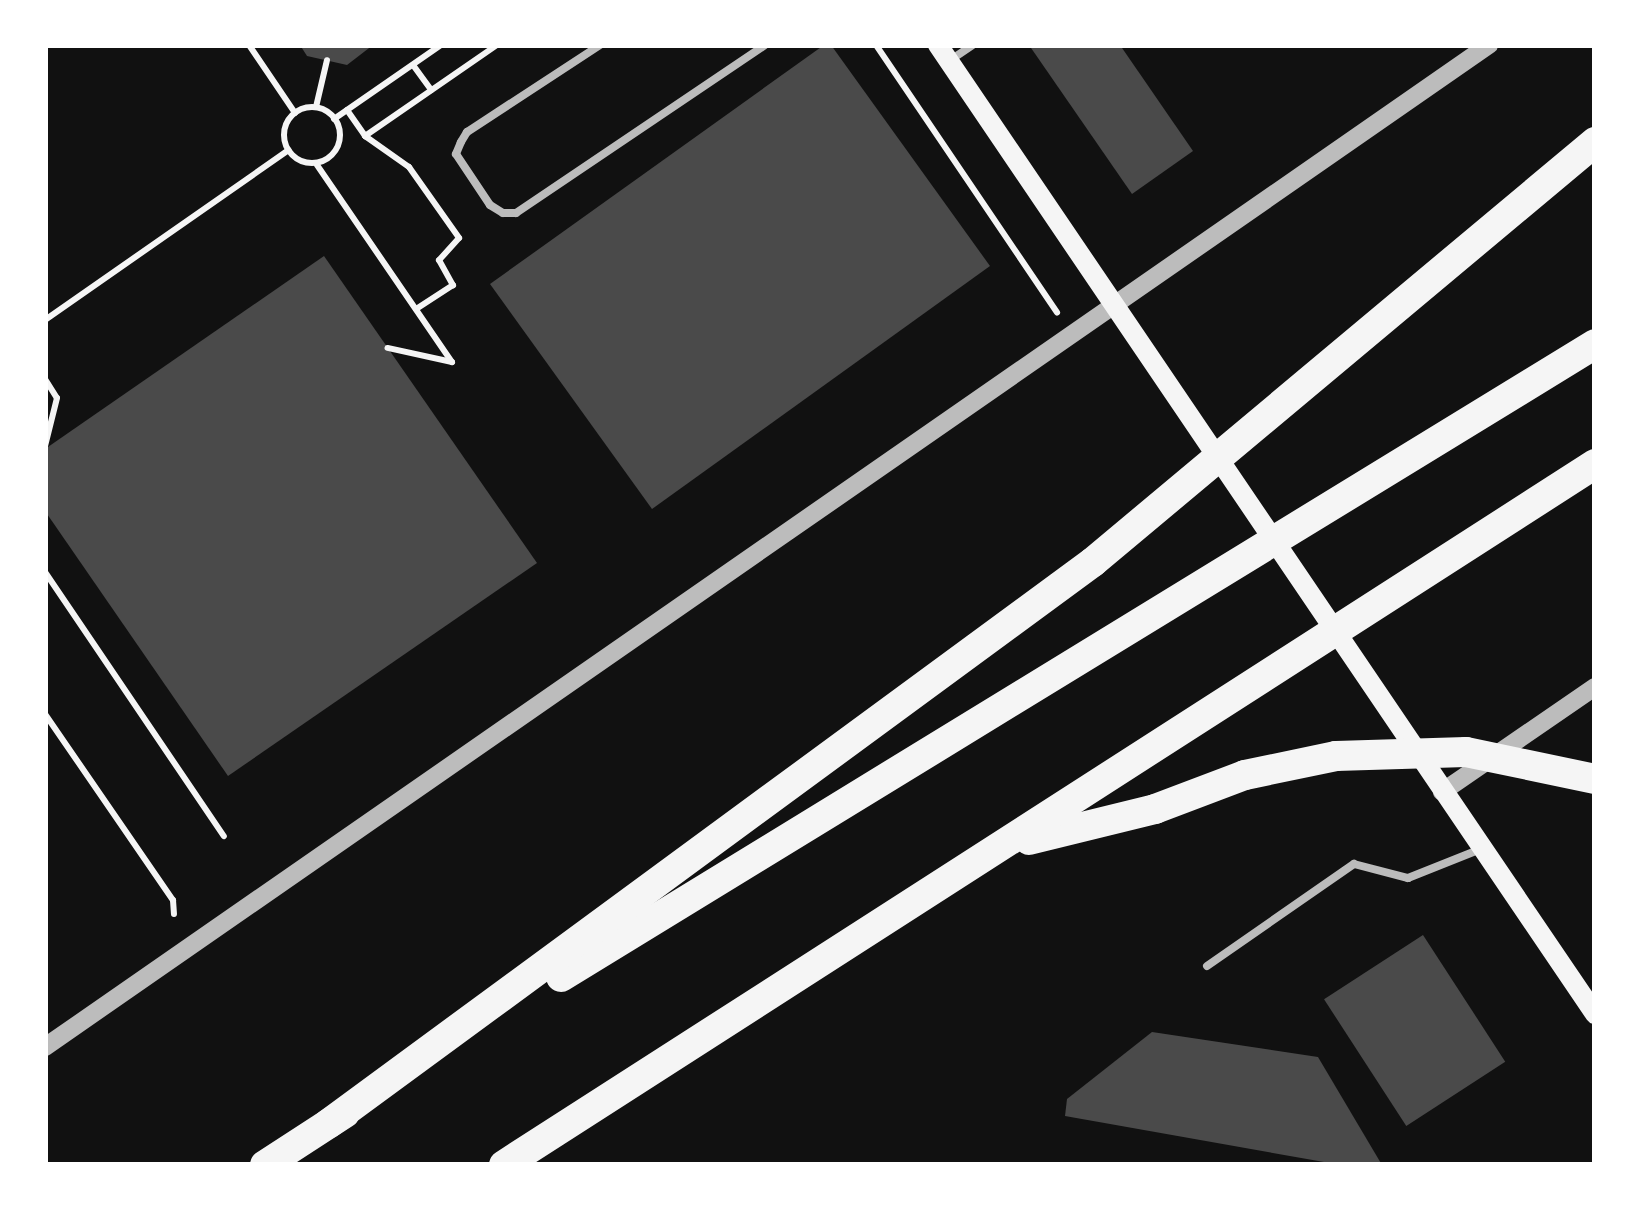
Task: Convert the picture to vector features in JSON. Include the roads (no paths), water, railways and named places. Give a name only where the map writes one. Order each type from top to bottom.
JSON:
[{"type":"highway","points":[[328,1124],[1092,562],[1595,142]]},
{"type":"highway","points":[[265,1165],[1130,625],[1595,344]]},
{"type":"highway","points":[[504,1165],[1007,846],[1595,464]]},
{"type":"highway","points":[[1007,846],[1155,809],[1218,784],[1315,758],[1432,750],[1518,758],[1595,779]]},
{"type":"main road","points":[[943,53],[1117,304],[1595,1014]]},
{"type":"street","points":[[45,1047],[1488,45]]},
{"type":"street","points":[[1442,792],[1595,687]]},
{"type":"lane","points":[[600,45],[467,132],[461,142],[456,154],[490,205],[503,214],[516,213],[764,45]]},
{"type":"lane","points":[[943,53],[972,45]]},
{"type":"lane","points":[[1207,966],[1354,864],[1408,878],[1482,848]]}]
